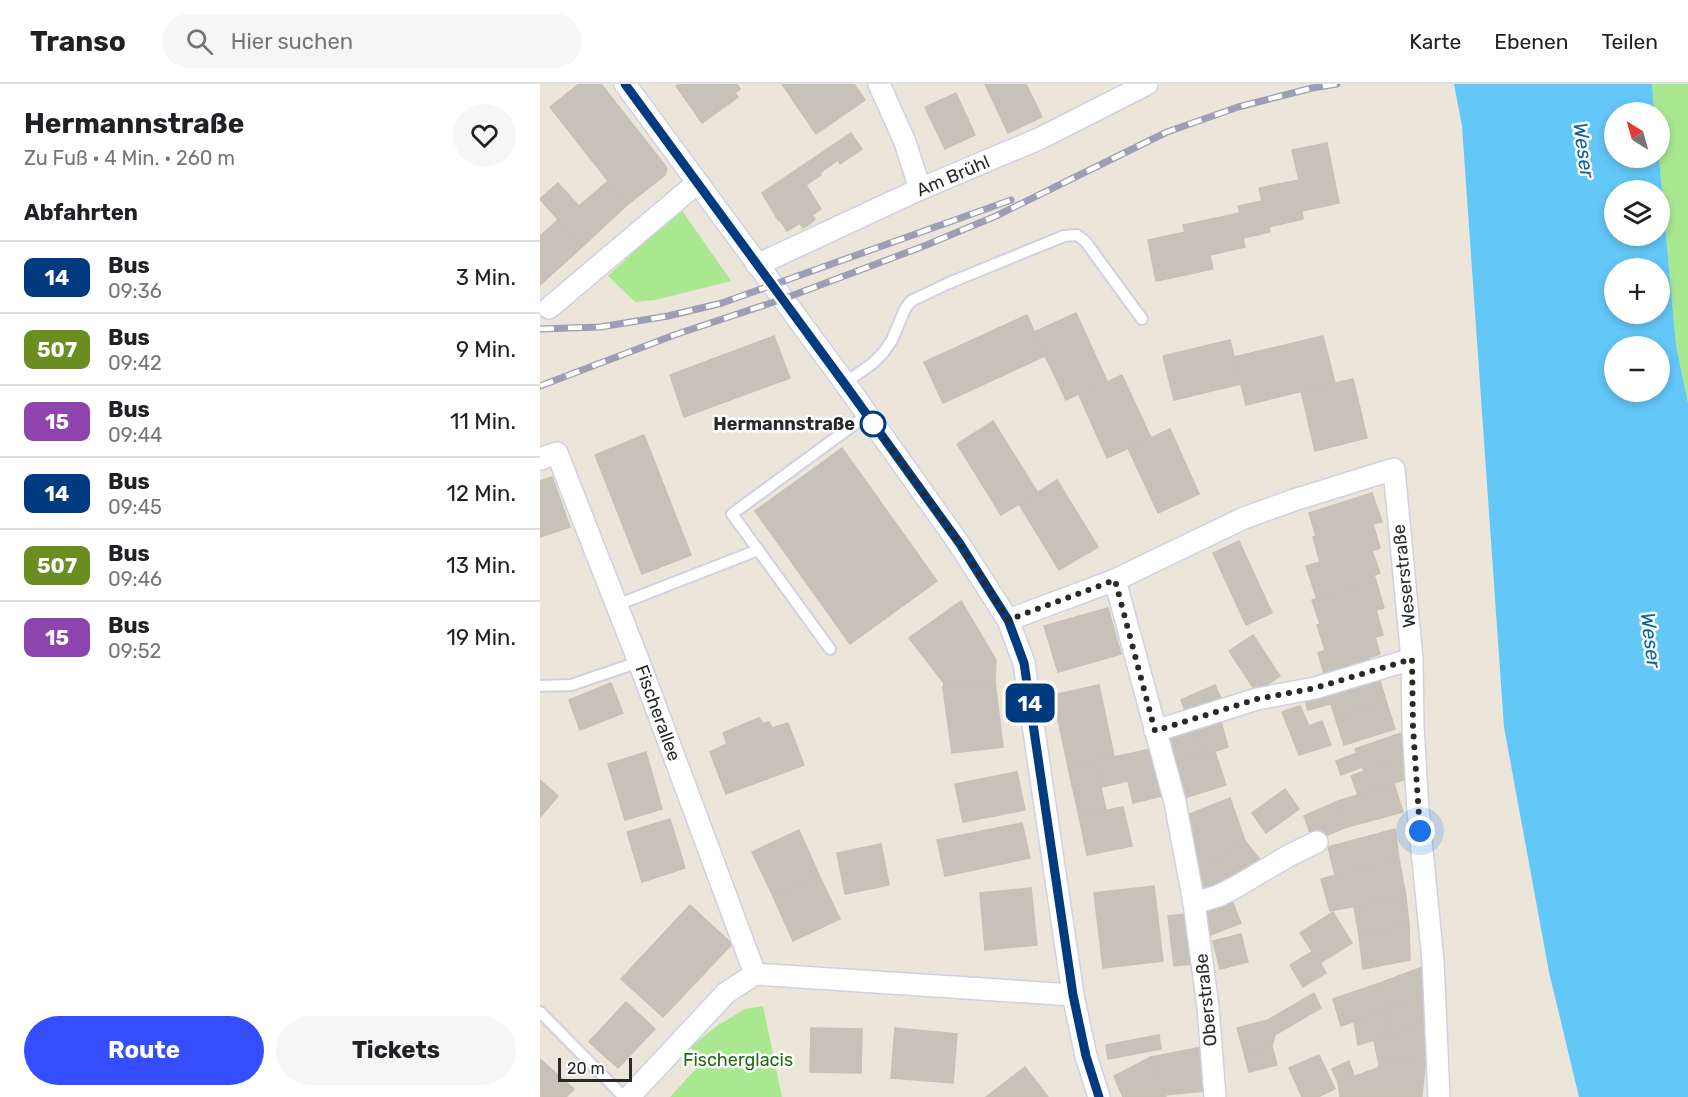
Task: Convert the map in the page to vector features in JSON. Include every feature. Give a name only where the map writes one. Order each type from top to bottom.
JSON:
[{"type":"street","points":[[625,84],[960,544],[1008,620],[1024,663],[1073,995],[1086,1056],[1099,1097]]},
{"type":"street","points":[[879,84],[905,142],[920,189]]},
{"type":"street","name":"Am Brühl","points":[[757,265],[920,189],[1041,138],[1147,84]]},
{"type":"street","points":[[549,308],[697,183]]},
{"type":"street","name":"Fischerallee","points":[[549,456],[617,606],[755,974]]},
{"type":"street","name":"Weserstraße","points":[[1008,620],[1115,580],[1244,518],[1394,469],[1412,659],[1413,727],[1432,961],[1438,1097]]},
{"type":"street","name":"Oberstraße","points":[[1115,580],[1174,802],[1194,903],[1208,1007],[1215,1097]]},
{"type":"street","points":[[1155,731],[1257,699],[1315,688],[1412,659]]},
{"type":"street","points":[[1194,903],[1226,892],[1317,842]]},
{"type":"street","points":[[629,1097],[726,993],[755,974],[1073,995]]},
{"type":"lane","points":[[844,383],[873,363],[883,353],[911,301],[1064,236],[1077,235],[1085,240],[1142,319]]},
{"type":"lane","points":[[830,649],[732,514],[867,415]]},
{"type":"lane","points":[[617,606],[758,550]]},
{"type":"lane","points":[[540,686],[571,685],[639,662]]},
{"type":"lane","points":[[540,1012],[624,1097]]},
{"type":"green space","points":[[1652,84],[1688,84],[1688,403],[1676,345],[1670,258],[1668,258],[1667,246],[1670,246],[1670,180],[1661,180],[1660,168],[1670,168],[1670,102],[1653,102]]},
{"type":"green space","points":[[681,209],[731,281],[655,300],[635,302],[608,276]]},
{"type":"green space","name":"Fischerglacis","points":[[763,1006],[782,1097],[670,1097],[703,1061],[690,1047],[717,1026],[745,1009]]},
{"type":"water","name":"Weser","points":[[1454,84],[1652,84],[1653,102],[1604,102],[1604,168],[1660,168],[1661,180],[1604,180],[1604,246],[1667,246],[1668,258],[1604,258],[1604,324],[1670,324],[1670,279],[1676,345],[1688,403],[1688,1097],[1579,1097],[1549,972],[1504,727],[1462,126]]},
{"type":"building","points":[[579,84],[601,84],[667,168],[665,175],[627,205],[550,107]]},
{"type":"building","points":[[679,84],[737,84],[740,89],[735,93],[738,97],[702,123],[676,86]]},
{"type":"building","points":[[782,84],[854,84],[865,100],[816,134]]},
{"type":"building","points":[[985,84],[1026,84],[1042,117],[1008,133]]},
{"type":"building","points":[[956,93],[975,135],[945,149],[925,107]]},
{"type":"building","points":[[851,133],[862,149],[840,164],[838,160],[806,185],[821,209],[812,215],[815,219],[811,223],[803,228],[800,223],[787,231],[762,193]]},
{"type":"building","points":[[1327,143],[1339,203],[1302,211],[1303,219],[1269,227],[1270,232],[1243,238],[1245,247],[1210,255],[1213,269],[1156,281],[1148,240],[1185,232],[1183,225],[1240,213],[1238,206],[1262,201],[1259,188],[1299,180],[1292,150]]},
{"type":"building","points":[[608,181],[627,205],[582,247],[540,199],[558,183],[579,206]]},
{"type":"building","points":[[558,220],[582,247],[540,285],[540,236]]},
{"type":"building","points":[[1076,313],[1107,381],[1066,400],[1034,332]]},
{"type":"building","points":[[1027,315],[1045,356],[943,403],[924,362]]},
{"type":"building","points":[[774,336],[790,378],[684,417],[670,375]]},
{"type":"building","points":[[1323,336],[1335,383],[1246,405],[1234,357]]},
{"type":"building","points":[[1230,340],[1241,384],[1174,400],[1163,356]]},
{"type":"building","points":[[1122,375],[1151,438],[1107,458],[1079,395]]},
{"type":"building","points":[[1353,379],[1367,438],[1315,451],[1301,391]]},
{"type":"building","points":[[993,421],[1038,493],[1001,515],[957,444]]},
{"type":"building","points":[[1170,429],[1199,494],[1158,513],[1128,448]]},
{"type":"building","points":[[644,435],[691,555],[642,574],[595,455]]},
{"type":"building","points":[[842,448],[937,581],[850,644],[755,511]]},
{"type":"building","points":[[552,477],[570,527],[540,537],[540,481]]},
{"type":"building","points":[[1057,480],[1098,547],[1059,570],[1019,504]]},
{"type":"building","points":[[1372,493],[1382,522],[1373,524],[1380,548],[1372,551],[1380,573],[1374,575],[1376,581],[1317,599],[1306,566],[1320,562],[1309,513]]},
{"type":"building","points":[[1239,541],[1272,613],[1246,625],[1213,553]]},
{"type":"building","points":[[1376,581],[1384,608],[1376,610],[1383,635],[1375,637],[1380,654],[1369,658],[1372,668],[1327,683],[1318,653],[1325,650],[1312,600]]},
{"type":"building","points":[[961,601],[996,660],[995,681],[943,688],[944,683],[909,638]]},
{"type":"building","points":[[1108,608],[1121,654],[1058,672],[1044,626]]},
{"type":"building","points":[[1253,635],[1280,676],[1256,692],[1229,651]]},
{"type":"building","points":[[1378,674],[1386,701],[1335,717],[1327,690]]},
{"type":"building","points":[[995,681],[1003,747],[952,753],[943,688]]},
{"type":"building","points":[[611,683],[623,713],[580,730],[569,700]]},
{"type":"building","points":[[1099,685],[1114,756],[1068,767],[1053,695]]},
{"type":"building","points":[[1215,685],[1223,703],[1188,718],[1181,700]]},
{"type":"building","points":[[1326,690],[1330,704],[1308,710],[1304,697]]},
{"type":"building","points":[[1386,701],[1395,729],[1344,745],[1335,717]]},
{"type":"building","points":[[1300,706],[1309,726],[1322,721],[1331,745],[1299,755],[1282,712]]},
{"type":"building","points":[[1219,715],[1228,747],[1203,755],[1193,724]]},
{"type":"building","points":[[759,718],[763,724],[769,722],[772,728],[788,723],[804,765],[726,794],[710,752],[727,744],[723,733]]},
{"type":"building","points":[[1193,724],[1203,755],[1177,763],[1167,731]]},
{"type":"building","points":[[1401,733],[1403,757],[1364,771],[1362,767],[1341,775],[1336,761],[1357,753],[1355,749]]},
{"type":"building","points":[[1156,748],[1166,795],[1133,803],[1128,781],[1101,787],[1095,761]]},
{"type":"building","points":[[646,752],[662,809],[625,820],[608,764]]},
{"type":"building","points":[[1215,752],[1226,785],[1187,797],[1177,763]]},
{"type":"building","points":[[1403,757],[1406,779],[1358,795],[1351,776]]},
{"type":"building","points":[[1095,761],[1106,810],[1079,816],[1068,767]]},
{"type":"building","points":[[1017,772],[1025,810],[963,822],[955,784]]},
{"type":"building","points":[[540,780],[558,796],[540,817]]},
{"type":"building","points":[[1394,784],[1403,812],[1347,827],[1338,801]]},
{"type":"building","points":[[1285,789],[1299,809],[1266,833],[1252,813]]},
{"type":"building","points":[[1230,798],[1245,841],[1198,870],[1182,817]]},
{"type":"building","points":[[1338,801],[1347,827],[1313,841],[1304,816]]},
{"type":"building","points":[[1123,807],[1132,846],[1087,855],[1079,816]]},
{"type":"building","points":[[670,819],[685,868],[642,882],[627,832]]},
{"type":"building","points":[[1022,823],[1030,858],[945,876],[937,840]]},
{"type":"building","points":[[1395,829],[1399,859],[1335,875],[1328,847]]},
{"type":"building","points":[[799,830],[819,875],[773,896],[752,852]]},
{"type":"building","points":[[1245,841],[1261,861],[1203,892],[1198,870]]},
{"type":"building","points":[[881,844],[889,885],[845,894],[837,853]]},
{"type":"building","points":[[1399,859],[1406,897],[1330,911],[1321,879]]},
{"type":"building","points":[[819,875],[840,919],[793,941],[773,896]]},
{"type":"building","points":[[1154,886],[1163,961],[1103,968],[1094,893]]},
{"type":"building","points":[[1031,888],[1037,945],[985,950],[980,893]]},
{"type":"building","points":[[1230,896],[1241,923],[1208,936],[1198,909]]},
{"type":"building","points":[[1406,897],[1409,925],[1359,935],[1354,907]]},
{"type":"building","points":[[690,905],[732,944],[663,1017],[621,979]]},
{"type":"building","points":[[1333,912],[1352,943],[1320,963],[1300,933]]},
{"type":"building","points":[[1185,914],[1191,964],[1174,966],[1168,916]]},
{"type":"building","points":[[1409,925],[1410,960],[1363,969],[1359,935]]},
{"type":"building","points":[[1241,934],[1248,962],[1220,969],[1213,941]]},
{"type":"building","points":[[1313,951],[1326,973],[1303,987],[1290,965]]},
{"type":"building","points":[[1425,966],[1431,992],[1387,1010],[1380,983]]},
{"type":"building","points":[[1380,983],[1387,1010],[1341,1026],[1333,999]]},
{"type":"building","points":[[1431,992],[1433,1024],[1391,1035],[1387,1010]]},
{"type":"building","points":[[1314,993],[1321,1008],[1275,1035],[1268,1020]]},
{"type":"building","points":[[626,1002],[655,1029],[618,1068],[589,1042]]},
{"type":"building","points":[[1387,1010],[1391,1035],[1358,1045],[1354,1021]]},
{"type":"building","points":[[1268,1020],[1275,1035],[1272,1046],[1244,1053],[1237,1028]]},
{"type":"building","points":[[1423,1027],[1426,1055],[1379,1064],[1374,1041]]},
{"type":"building","points":[[811,1028],[862,1029],[861,1073],[810,1072]]},
{"type":"building","points":[[895,1028],[957,1034],[953,1083],[891,1078]]},
{"type":"building","points":[[1159,1035],[1161,1049],[1108,1059],[1106,1045]]},
{"type":"building","points":[[1272,1046],[1277,1065],[1249,1072],[1244,1053]]},
{"type":"building","points":[[1203,1047],[1205,1091],[1164,1095],[1151,1057]]},
{"type":"building","points":[[1319,1055],[1335,1089],[1318,1097],[1302,1097],[1289,1068]]},
{"type":"building","points":[[1426,1055],[1422,1096],[1420,1097],[1340,1097],[1338,1082],[1378,1068],[1379,1064]]},
{"type":"building","points":[[1151,1057],[1166,1097],[1123,1097],[1114,1076]]},
{"type":"building","points":[[540,1059],[574,1089],[566,1097],[540,1097]]},
{"type":"building","points":[[1349,1061],[1354,1076],[1338,1082],[1332,1069]]},
{"type":"building","points":[[1025,1067],[1048,1097],[986,1097]]},
{"type":"railway","points":[[540,386],[677,334],[783,299],[924,246],[996,216],[1167,132],[1238,107],[1337,84]]},
{"type":"railway","points":[[540,329],[600,327],[668,316],[722,303],[1011,200]]},
{"type":"bus line","name":"14","points":[[625,84],[960,544],[1008,620],[1024,663],[1073,995],[1086,1056],[1099,1097]]},
{"type":"place","name":"Hermannstraße","points":[[873,424]]},
{"type":"route","points":[[873,424],[867,415],[960,544],[1008,620],[1115,580],[1155,731],[1257,699],[1315,688],[1412,659],[1413,727],[1420,831]]}]
